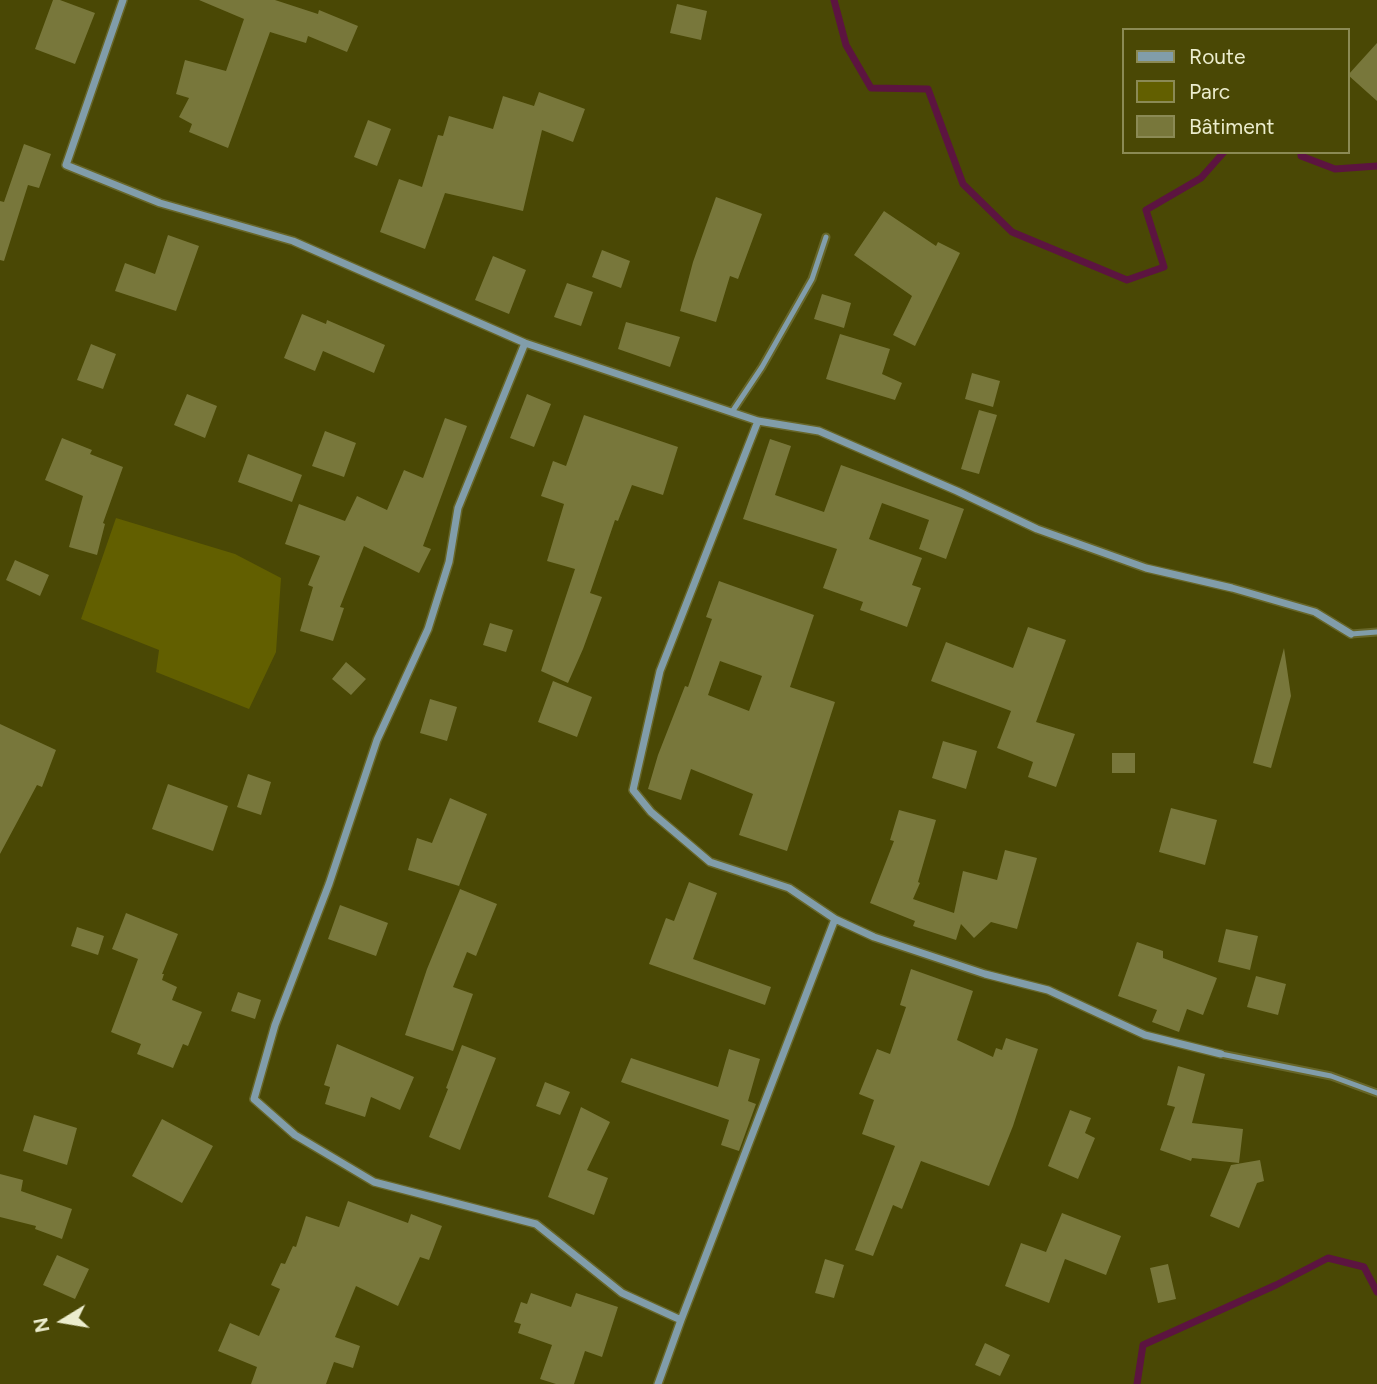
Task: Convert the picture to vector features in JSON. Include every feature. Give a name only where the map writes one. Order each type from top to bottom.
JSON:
[{"type":"street","points":[[123,0],[66,165],[160,203],[293,242],[525,343],[758,421],[819,431],[1037,528],[1146,568],[1232,588],[1315,612],[1351,634]]},
{"type":"street","points":[[525,343],[458,508],[449,562],[428,629],[377,740],[329,884],[275,1025],[254,1099],[295,1135],[374,1182],[536,1224],[622,1293],[681,1320]]},
{"type":"street","points":[[758,421],[660,671],[633,790],[652,812],[710,862],[789,888],[835,919],[874,937],[985,974],[1048,990],[1144,1035],[1221,1054]]},
{"type":"street","points":[[658,1384],[835,919]]},
{"type":"lane","points":[[732,412],[762,367],[812,279],[826,237]]},
{"type":"lane","points":[[1351,634],[1377,632]]},
{"type":"lane","points":[[1221,1054],[1331,1076],[1377,1093]]},
{"type":"green space","points":[[116,518],[235,554],[281,578],[276,652],[249,709],[156,672],[159,650],[81,619]]},
{"type":"building","points":[[53,0],[95,13],[75,64],[35,49]]},
{"type":"building","points":[[199,0],[275,0],[318,14],[319,10],[358,26],[347,52],[308,36],[306,43],[270,32],[228,148],[189,132],[192,124],[179,117],[189,98],[176,94],[185,60],[226,71],[244,19]]},
{"type":"building","points":[[677,4],[707,11],[701,40],[670,33]]},
{"type":"building","points":[[1377,43],[1377,101],[1349,74]]},
{"type":"building","points":[[539,92],[585,109],[573,142],[542,130],[523,211],[445,193],[425,249],[380,232],[399,179],[422,187],[438,135],[443,136],[449,116],[493,129],[503,96],[534,106]]},
{"type":"building","points":[[368,120],[391,129],[377,166],[354,157]]},
{"type":"building","points":[[24,144],[51,154],[39,188],[28,185],[4,261],[0,260],[0,201],[4,202]]},
{"type":"building","points":[[716,197],[762,214],[738,279],[730,276],[716,322],[680,311],[693,262]]},
{"type":"building","points":[[884,211],[936,246],[938,242],[960,253],[915,346],[893,335],[912,296],[854,255]]},
{"type":"building","points":[[168,235],[199,246],[176,311],[115,291],[125,263],[155,274]]},
{"type":"building","points":[[602,250],[630,261],[621,288],[592,277]]},
{"type":"building","points":[[493,256],[526,270],[509,314],[475,300]]},
{"type":"building","points":[[567,283],[593,292],[581,326],[554,317]]},
{"type":"building","points":[[822,294],[851,303],[844,328],[814,319]]},
{"type":"building","points":[[302,314],[326,324],[327,320],[385,345],[374,373],[323,351],[315,371],[284,358]]},
{"type":"building","points":[[626,322],[680,337],[670,367],[618,349]]},
{"type":"building","points":[[840,334],[890,349],[882,374],[902,383],[895,400],[826,379]]},
{"type":"building","points":[[91,344],[116,354],[103,389],[77,380]]},
{"type":"building","points":[[972,373],[1000,381],[993,407],[965,399]]},
{"type":"building","points":[[187,394],[217,406],[205,438],[174,425]]},
{"type":"building","points":[[527,394],[551,404],[534,447],[510,438]]},
{"type":"building","points":[[979,410],[997,415],[979,474],[961,469]]},
{"type":"building","points":[[584,415],[678,447],[663,495],[632,485],[618,521],[615,520],[590,593],[602,597],[568,683],[541,671],[575,569],[547,561],[564,504],[541,496],[553,461],[566,466]]},
{"type":"building","points":[[445,418],[467,426],[423,546],[431,549],[419,573],[364,546],[340,607],[344,608],[333,641],[300,631],[313,587],[308,585],[320,556],[285,544],[299,504],[345,521],[357,496],[387,510],[404,470],[423,478]]},
{"type":"building","points":[[325,431],[356,443],[344,477],[312,466]]},
{"type":"building","points":[[62,438],[92,450],[90,454],[123,467],[103,523],[105,524],[97,555],[69,547],[83,496],[45,480]]},
{"type":"building","points":[[770,439],[791,446],[775,495],[824,512],[841,465],[964,509],[946,559],[919,549],[929,520],[882,503],[869,539],[922,558],[912,585],[921,588],[907,627],[860,610],[863,602],[823,588],[837,549],[743,519]]},
{"type":"building","points":[[248,454],[302,475],[292,502],[238,482]]},
{"type":"building","points":[[15,560],[49,575],[40,596],[6,580]]},
{"type":"building","points":[[719,581],[814,615],[790,687],[835,702],[787,851],[739,835],[753,794],[691,769],[681,800],[648,789],[658,755],[685,686],[688,687],[712,619],[706,617]],"holes":[[[720,661],[762,676],[749,711],[708,695]]]},
{"type":"building","points":[[490,623],[513,630],[506,652],[483,645]]},
{"type":"building","points":[[1028,627],[1066,640],[1036,722],[1075,734],[1056,787],[1028,777],[1033,762],[997,748],[1011,711],[931,681],[946,642],[1013,668]]},
{"type":"building","points":[[1284,648],[1291,696],[1271,768],[1253,763]]},
{"type":"building","points":[[346,662],[366,679],[351,695],[332,679]]},
{"type":"building","points":[[553,681],[592,697],[577,737],[538,722]]},
{"type":"building","points":[[430,699],[457,707],[447,741],[420,733]]},
{"type":"building","points":[[0,724],[56,750],[42,787],[37,785],[0,854]]},
{"type":"building","points":[[943,741],[977,751],[966,789],[932,778]]},
{"type":"building","points":[[1112,753],[1135,753],[1135,773],[1112,773]]},
{"type":"building","points":[[248,774],[271,782],[261,815],[237,807]]},
{"type":"building","points":[[168,784],[228,806],[213,851],[152,829]]},
{"type":"building","points":[[450,798],[487,814],[459,886],[408,870],[417,838],[432,843]]},
{"type":"building","points":[[1171,808],[1217,820],[1205,865],[1159,852]]},
{"type":"building","points":[[899,810],[936,820],[918,882],[920,883],[913,899],[954,913],[963,871],[997,880],[1005,850],[1037,858],[1017,929],[991,922],[974,938],[961,924],[956,940],[913,926],[915,921],[870,903],[894,841],[890,840]]},
{"type":"building","points":[[689,882],[717,893],[693,959],[771,987],[765,1005],[649,964],[666,918],[674,921]]},
{"type":"building","points":[[460,889],[497,904],[476,956],[467,952],[453,987],[473,994],[453,1051],[405,1035],[427,969]]},
{"type":"building","points":[[340,905],[388,923],[376,956],[328,939]]},
{"type":"building","points":[[126,913],[178,934],[162,980],[177,987],[172,1000],[202,1012],[188,1046],[183,1044],[173,1068],[137,1054],[141,1044],[111,1032],[138,959],[112,949]]},
{"type":"building","points":[[77,927],[104,936],[98,955],[71,946]]},
{"type":"building","points":[[1226,929],[1258,936],[1250,970],[1218,962]]},
{"type":"building","points":[[1137,942],[1163,951],[1163,958],[1217,978],[1203,1015],[1187,1009],[1179,1032],[1152,1022],[1157,1010],[1118,996]]},
{"type":"building","points":[[911,969],[973,991],[957,1040],[993,1057],[996,1048],[1002,1050],[1006,1038],[1038,1049],[1013,1126],[989,1186],[921,1161],[902,1209],[893,1205],[873,1256],[855,1250],[895,1146],[862,1134],[874,1100],[859,1094],[877,1049],[890,1054],[906,1007],[900,1005]]},
{"type":"building","points":[[1256,976],[1286,984],[1278,1015],[1247,1007]]},
{"type":"building","points":[[238,992],[261,1000],[255,1019],[231,1011]]},
{"type":"building","points":[[337,1044],[414,1077],[400,1110],[371,1097],[365,1117],[325,1104],[330,1087],[324,1085]]},
{"type":"building","points":[[462,1045],[496,1058],[460,1150],[429,1137]]},
{"type":"building","points":[[729,1049],[760,1059],[748,1101],[756,1104],[739,1151],[721,1145],[729,1120],[621,1082],[631,1058],[718,1087]]},
{"type":"building","points":[[1178,1066],[1205,1074],[1192,1123],[1243,1129],[1239,1163],[1192,1158],[1191,1161],[1160,1150],[1175,1107],[1167,1105]]},
{"type":"building","points":[[545,1082],[570,1092],[560,1115],[536,1106]]},
{"type":"building","points":[[581,1107],[610,1122],[587,1170],[608,1178],[594,1215],[548,1197]]},
{"type":"building","points":[[1070,1110],[1091,1118],[1085,1133],[1095,1138],[1078,1179],[1048,1166]]},
{"type":"building","points":[[34,1115],[77,1128],[67,1165],[23,1151]]},
{"type":"building","points":[[162,1119],[213,1146],[182,1203],[132,1176]]},
{"type":"building","points":[[1260,1160],[1264,1181],[1257,1183],[1239,1228],[1210,1216],[1231,1165]]},
{"type":"building","points":[[0,1174],[23,1180],[21,1191],[72,1209],[62,1239],[35,1229],[36,1226],[0,1217]]},
{"type":"building","points":[[348,1201],[408,1223],[411,1214],[442,1226],[429,1260],[420,1257],[398,1306],[356,1286],[335,1337],[360,1346],[353,1368],[334,1362],[326,1384],[251,1384],[257,1367],[218,1351],[230,1323],[259,1336],[280,1289],[271,1285],[281,1263],[285,1264],[293,1246],[296,1247],[306,1216],[339,1227]]},
{"type":"building","points":[[1062,1213],[1121,1236],[1106,1275],[1065,1259],[1049,1303],[1005,1286],[1021,1243],[1046,1252]]},
{"type":"building","points":[[57,1255],[89,1269],[75,1299],[43,1285]]},
{"type":"building","points":[[825,1259],[844,1265],[834,1298],[815,1293]]},
{"type":"building","points":[[1168,1264],[1176,1299],[1158,1303],[1150,1268]]},
{"type":"building","points":[[531,1293],[571,1307],[576,1293],[618,1307],[602,1357],[585,1351],[574,1384],[556,1384],[540,1379],[552,1345],[518,1333],[521,1324],[514,1322],[521,1302],[527,1304]]},
{"type":"building","points":[[985,1343],[1010,1355],[1000,1376],[975,1365]]},
{"type":"waterway","points":[[834,0],[846,45],[871,88],[928,89],[963,184],[1012,232],[1127,280],[1164,267],[1146,210],[1201,178],[1222,154]]},
{"type":"waterway","points":[[1301,154],[1335,169],[1377,166]]},
{"type":"waterway","points":[[1137,1384],[1143,1345],[1276,1285],[1328,1258],[1364,1267],[1377,1292]]}]
